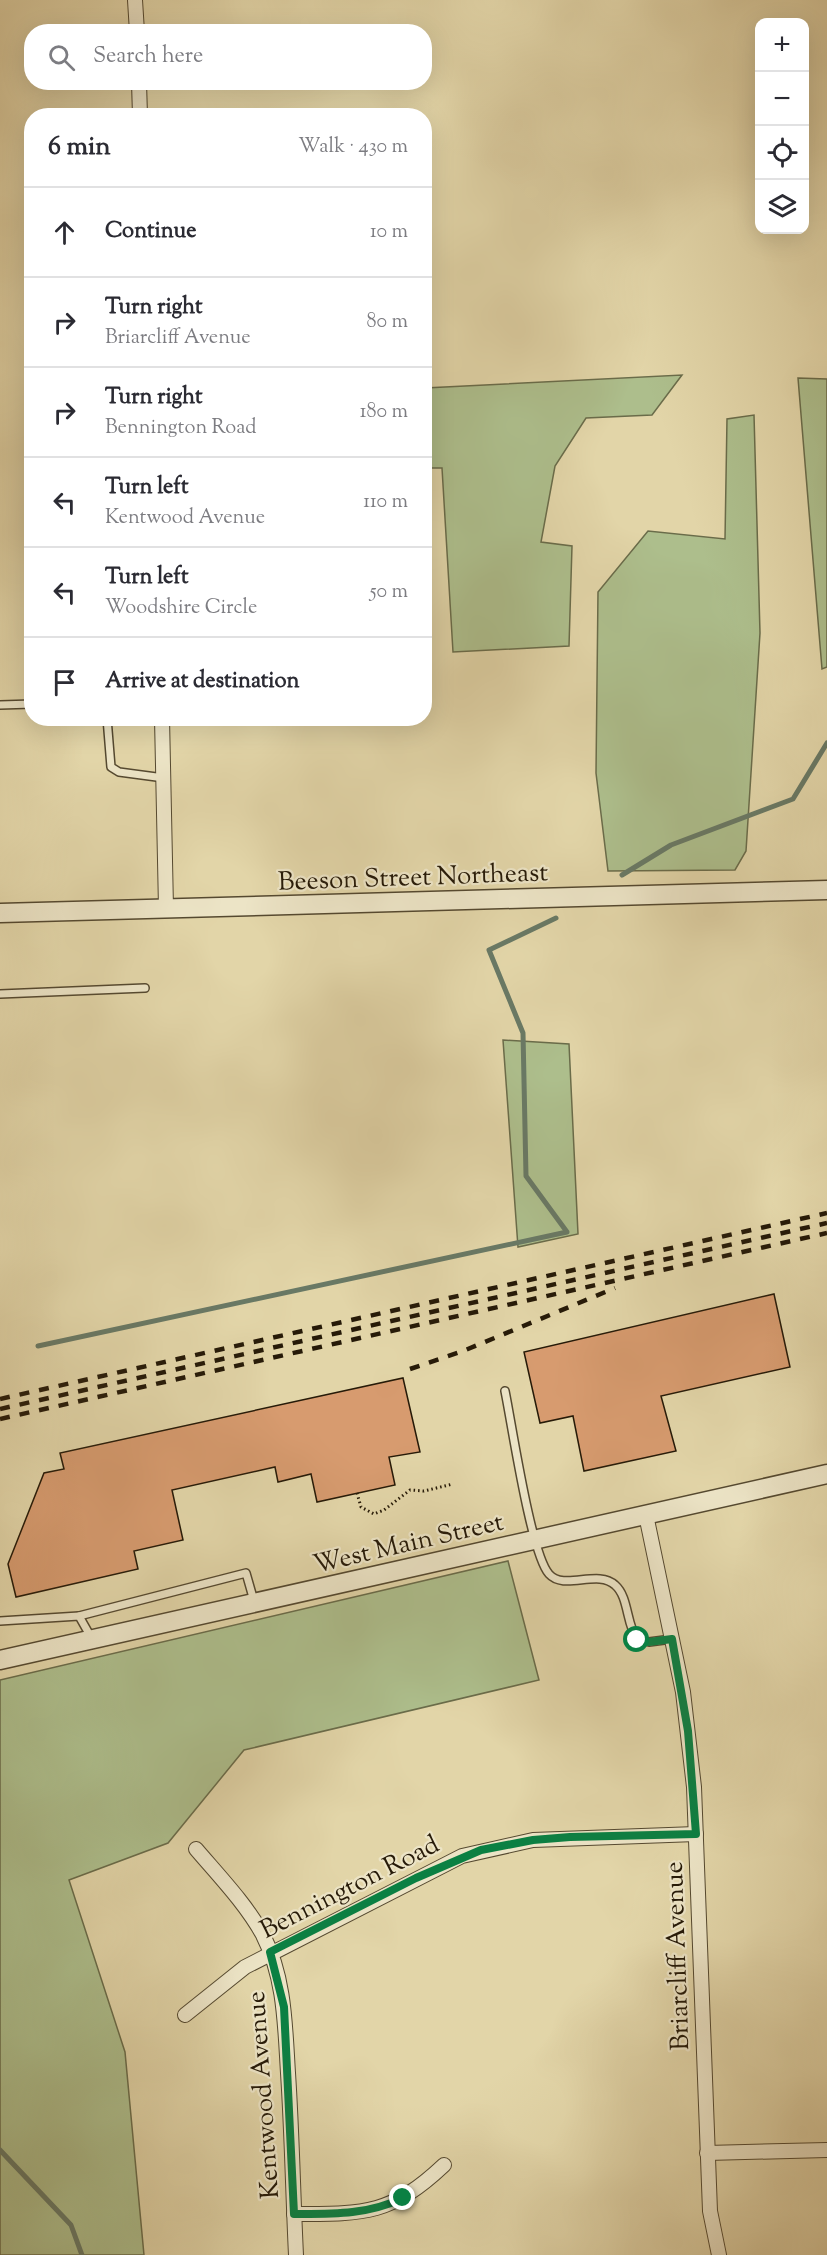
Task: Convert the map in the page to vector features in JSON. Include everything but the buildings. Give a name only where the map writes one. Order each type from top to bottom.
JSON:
[{"type":"street","points":[[135,0],[136,24]]},
{"type":"street","points":[[139,90],[140,108]]},
{"type":"street","points":[[162,726],[166,908]]},
{"type":"street","name":"Beeson Street Northeast","points":[[0,913],[827,890]]},
{"type":"street","name":"West Main Street","points":[[0,1660],[827,1474]]},
{"type":"street","name":"Briarcliff Avenue","points":[[646,1515],[672,1639],[688,1731],[696,1834],[710,2211],[718,2255]]},
{"type":"street","name":"Bennington Road","points":[[185,2015],[224,1981],[270,1952],[416,1878],[481,1850],[525,1841],[570,1837],[696,1834]]},
{"type":"street","name":"Kentwood Avenue","points":[[196,1848],[250,1915],[270,1952],[284,2007],[296,2255]]},
{"type":"street","points":[[707,2153],[827,2150]]},
{"type":"street","points":[[294,2214],[353,2213],[383,2207],[417,2189],[444,2164]]},
{"type":"lane","points":[[0,705],[24,704]]},
{"type":"lane","points":[[108,726],[111,767],[118,772],[164,778]]},
{"type":"lane","points":[[0,994],[145,988]]},
{"type":"lane","points":[[505,1390],[539,1557],[550,1577],[559,1580],[597,1579],[614,1583],[621,1593],[630,1629],[637,1640],[649,1642],[672,1639]]},
{"type":"lane","points":[[0,1621],[79,1616],[246,1573],[255,1603]]},
{"type":"lane","points":[[79,1616],[92,1639]]},
{"type":"path","points":[[357,1494],[361,1507],[374,1514],[384,1510],[410,1490],[426,1490],[453,1484]]},
{"type":"green space","points":[[682,375],[652,415],[586,418],[555,466],[541,542],[572,546],[569,646],[453,652],[442,468],[432,468],[432,388]]},
{"type":"green space","points":[[798,378],[827,379],[827,667],[822,669]]},
{"type":"green space","points":[[754,415],[760,633],[746,851],[735,870],[608,871],[596,773],[598,592],[648,531],[725,539],[727,419]]},
{"type":"green space","points":[[503,1040],[569,1044],[578,1234],[518,1247]]},
{"type":"green space","points":[[508,1561],[539,1680],[244,1750],[168,1843],[69,1880],[125,2052],[144,2255],[0,2255],[0,1680]]},
{"type":"waterway","points":[[622,875],[671,845],[793,799],[827,743]]},
{"type":"waterway","points":[[38,1346],[567,1232],[526,1176],[523,1033],[489,950],[556,918]]},
{"type":"waterway","points":[[0,2150],[71,2225],[82,2255]]},
{"type":"railway","points":[[0,1399],[827,1213]]},
{"type":"railway","points":[[0,1409],[827,1223]]},
{"type":"railway","points":[[0,1419],[827,1233]]},
{"type":"railway","points":[[410,1369],[463,1351],[615,1288]]},
{"type":"route","points":[[403,2198],[374,2210],[353,2213],[294,2214],[290,2092],[284,2007],[279,1977],[270,1952],[416,1878],[462,1856],[481,1850],[533,1840],[570,1837],[696,1834],[688,1731],[672,1639],[657,1642],[637,1640]]}]
